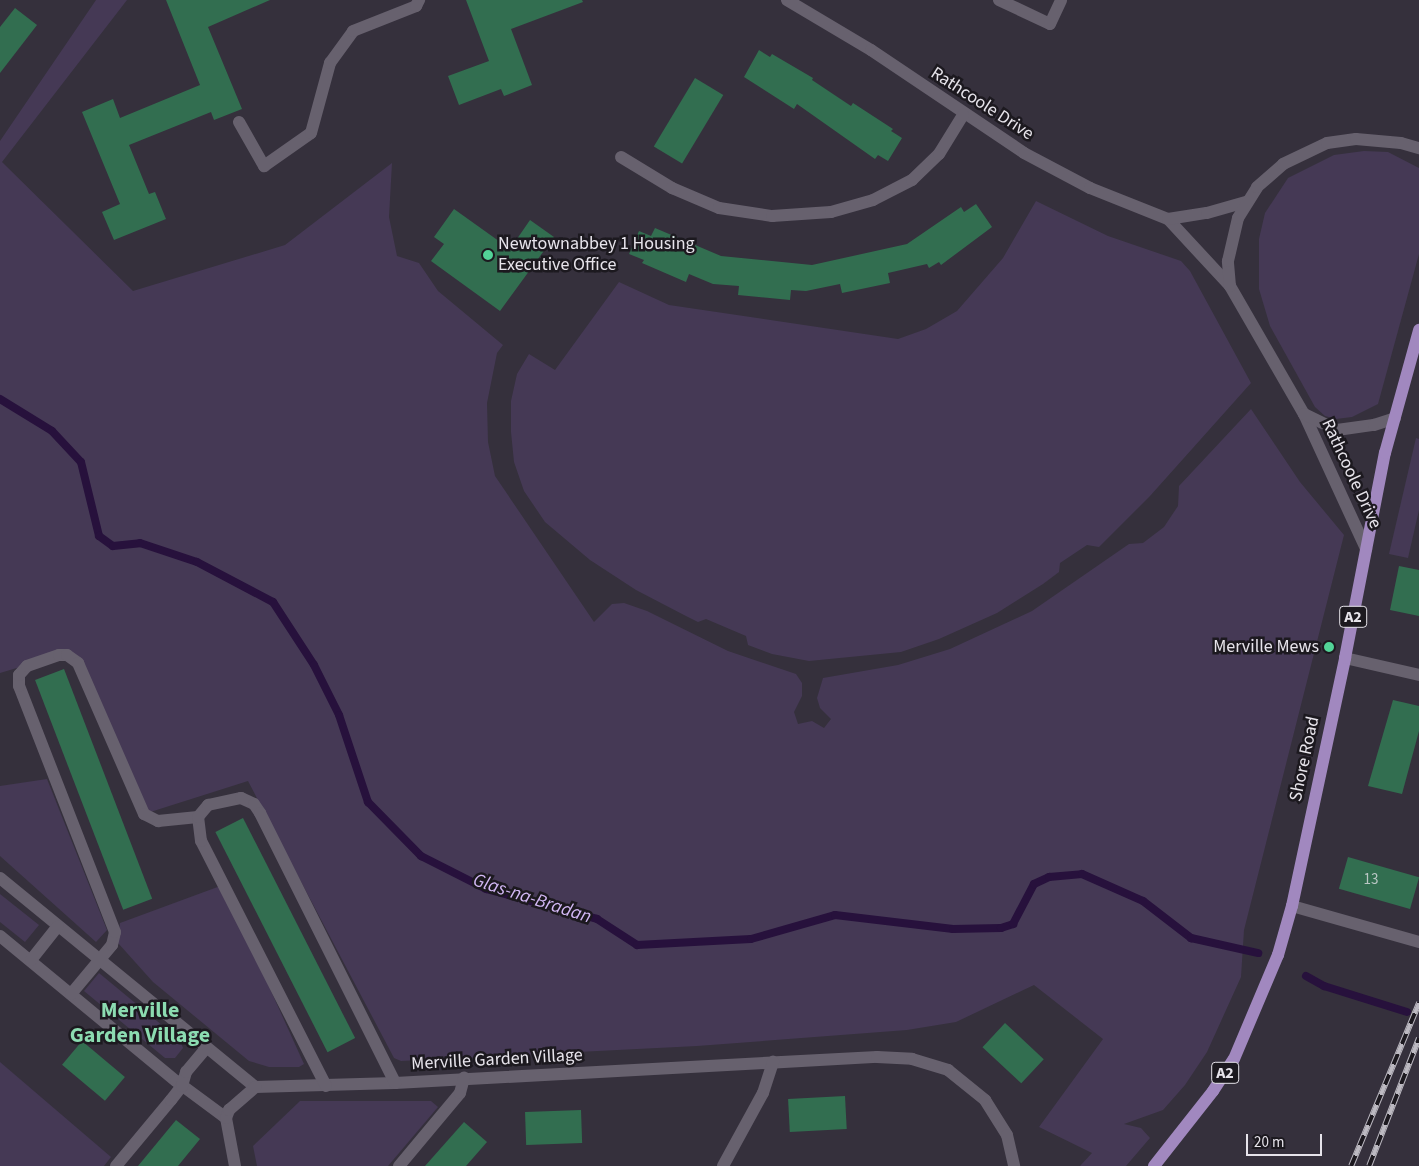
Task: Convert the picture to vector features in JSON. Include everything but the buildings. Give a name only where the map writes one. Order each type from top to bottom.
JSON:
[{"type":"main road","name":"Shore Road","points":[[1154,1166],[1213,1091],[1234,1058],[1278,955],[1292,906],[1395,418],[1419,330]]},
{"type":"street","points":[[239,122],[264,166],[311,133],[330,63],[353,31],[416,6],[419,0]]},
{"type":"street","name":"Rathcoole Drive","points":[[787,0],[871,50],[964,115],[1024,153],[1090,188],[1168,219],[1230,286],[1304,414],[1366,549]]},
{"type":"street","points":[[999,0],[1050,24],[1061,0]]},
{"type":"street","points":[[621,157],[672,188],[719,208],[772,216],[831,212],[873,200],[912,180],[939,154],[964,115]]},
{"type":"street","name":"Rathcoole Drive","points":[[1230,286],[1228,261],[1232,238],[1246,202],[1257,187],[1283,164],[1327,143],[1356,139],[1401,143],[1419,148]]},
{"type":"street","points":[[1168,219],[1207,213],[1246,202]]},
{"type":"street","name":"Rathcoole Drive","points":[[1304,414],[1337,430],[1361,428],[1395,418]]},
{"type":"street","points":[[71,994],[112,944],[115,932],[112,919],[19,686],[19,674],[27,666],[59,655],[78,663],[144,814],[158,821],[198,817],[208,805],[229,798],[241,798],[257,808],[395,1083]]},
{"type":"street","points":[[1345,658],[1419,675]]},
{"type":"street","points":[[198,817],[200,841],[326,1086]]},
{"type":"street","points":[[0,878],[206,1049],[255,1087],[234,1104],[226,1118],[235,1166]]},
{"type":"street","points":[[1292,906],[1419,942]]},
{"type":"street","points":[[31,960],[58,926]]},
{"type":"street","points":[[0,937],[31,960],[182,1086],[226,1118]]},
{"type":"street","points":[[116,1166],[182,1086],[186,1072],[206,1049]]},
{"type":"street","name":"Merville Garden Village","points":[[255,1087],[395,1083],[877,1057],[912,1058],[948,1070],[985,1100],[1007,1136],[1014,1166]]},
{"type":"street","points":[[723,1166],[763,1093],[773,1062]]},
{"type":"street","points":[[399,1166],[460,1093],[464,1078]]},
{"type":"shaded area","points":[[96,0],[127,0],[2,162],[133,291],[285,245],[392,163],[389,217],[397,256],[419,263],[438,291],[503,345],[497,353],[487,403],[488,442],[495,476],[594,622],[612,604],[624,603],[647,611],[728,651],[796,674],[802,683],[802,696],[794,712],[798,724],[812,721],[824,728],[831,719],[820,708],[817,698],[823,678],[898,665],[950,649],[1032,611],[1129,544],[1143,543],[1164,527],[1178,506],[1179,486],[1251,409],[1300,482],[1344,535],[1244,930],[1241,977],[1207,1052],[1185,1085],[1163,1110],[1124,1124],[1141,1128],[1150,1138],[1126,1166],[1080,1166],[1092,1153],[1039,1127],[1103,1039],[1034,985],[956,1022],[907,1030],[697,1046],[401,1061],[394,1058],[248,781],[144,814],[70,652],[0,673],[0,141]]},
{"type":"shaded area","points":[[1364,151],[1388,152],[1419,168],[1419,254],[1378,404],[1352,417],[1336,419],[1325,416],[1315,407],[1270,326],[1259,289],[1259,239],[1265,213],[1288,178],[1334,155]]},
{"type":"shaded area","points":[[1036,201],[1108,236],[1181,261],[1190,271],[1251,383],[1150,496],[1099,547],[1087,545],[1060,563],[1059,572],[997,613],[939,639],[901,652],[809,661],[772,654],[748,645],[746,636],[706,619],[698,622],[684,615],[636,590],[590,560],[545,522],[524,491],[514,462],[511,432],[511,401],[517,374],[529,354],[555,370],[619,282],[669,305],[898,339],[926,329],[957,311],[1003,258]]},
{"type":"shaded area","points":[[1416,438],[1419,439],[1419,510],[1408,558],[1389,554]]},
{"type":"shaded area","points":[[47,779],[107,930],[96,942],[0,856],[0,786]]},
{"type":"shaded area","points":[[223,885],[304,1064],[299,1067],[269,1067],[249,1061],[153,982],[118,943],[120,923]]},
{"type":"shaded area","points":[[0,894],[39,925],[25,942],[0,922]]},
{"type":"shaded area","points":[[99,973],[180,1040],[183,1048],[175,1058],[165,1058],[84,991]]},
{"type":"shaded area","points":[[0,1062],[111,1157],[104,1166],[0,1166]]},
{"type":"shaded area","points":[[300,1101],[431,1101],[438,1107],[388,1166],[257,1166],[253,1146]]},
{"type":"waterway","name":"Glas-na-Bradan","points":[[0,399],[52,431],[81,462],[99,536],[113,546],[140,543],[197,562],[273,602],[314,665],[339,715],[368,802],[421,856],[486,889],[597,919],[637,945],[751,939],[835,915],[953,929],[1001,928],[1013,924],[1034,884],[1049,877],[1082,874],[1143,901],[1191,938],[1258,953]]},
{"type":"waterway","name":"Glas-na-Bradan","points":[[1306,976],[1324,986],[1407,1012]]},
{"type":"railway","points":[[1351,1166],[1419,1003]]},
{"type":"railway","points":[[1369,1166],[1419,1038]]},
{"type":"place","name":"Newtownabbey 1 Housing Executive Office","points":[[488,255]]},
{"type":"place","name":"Merville Mews","points":[[1329,647]]},
{"type":"district","name":"Merville Garden Village","points":[[140,1022]]}]
